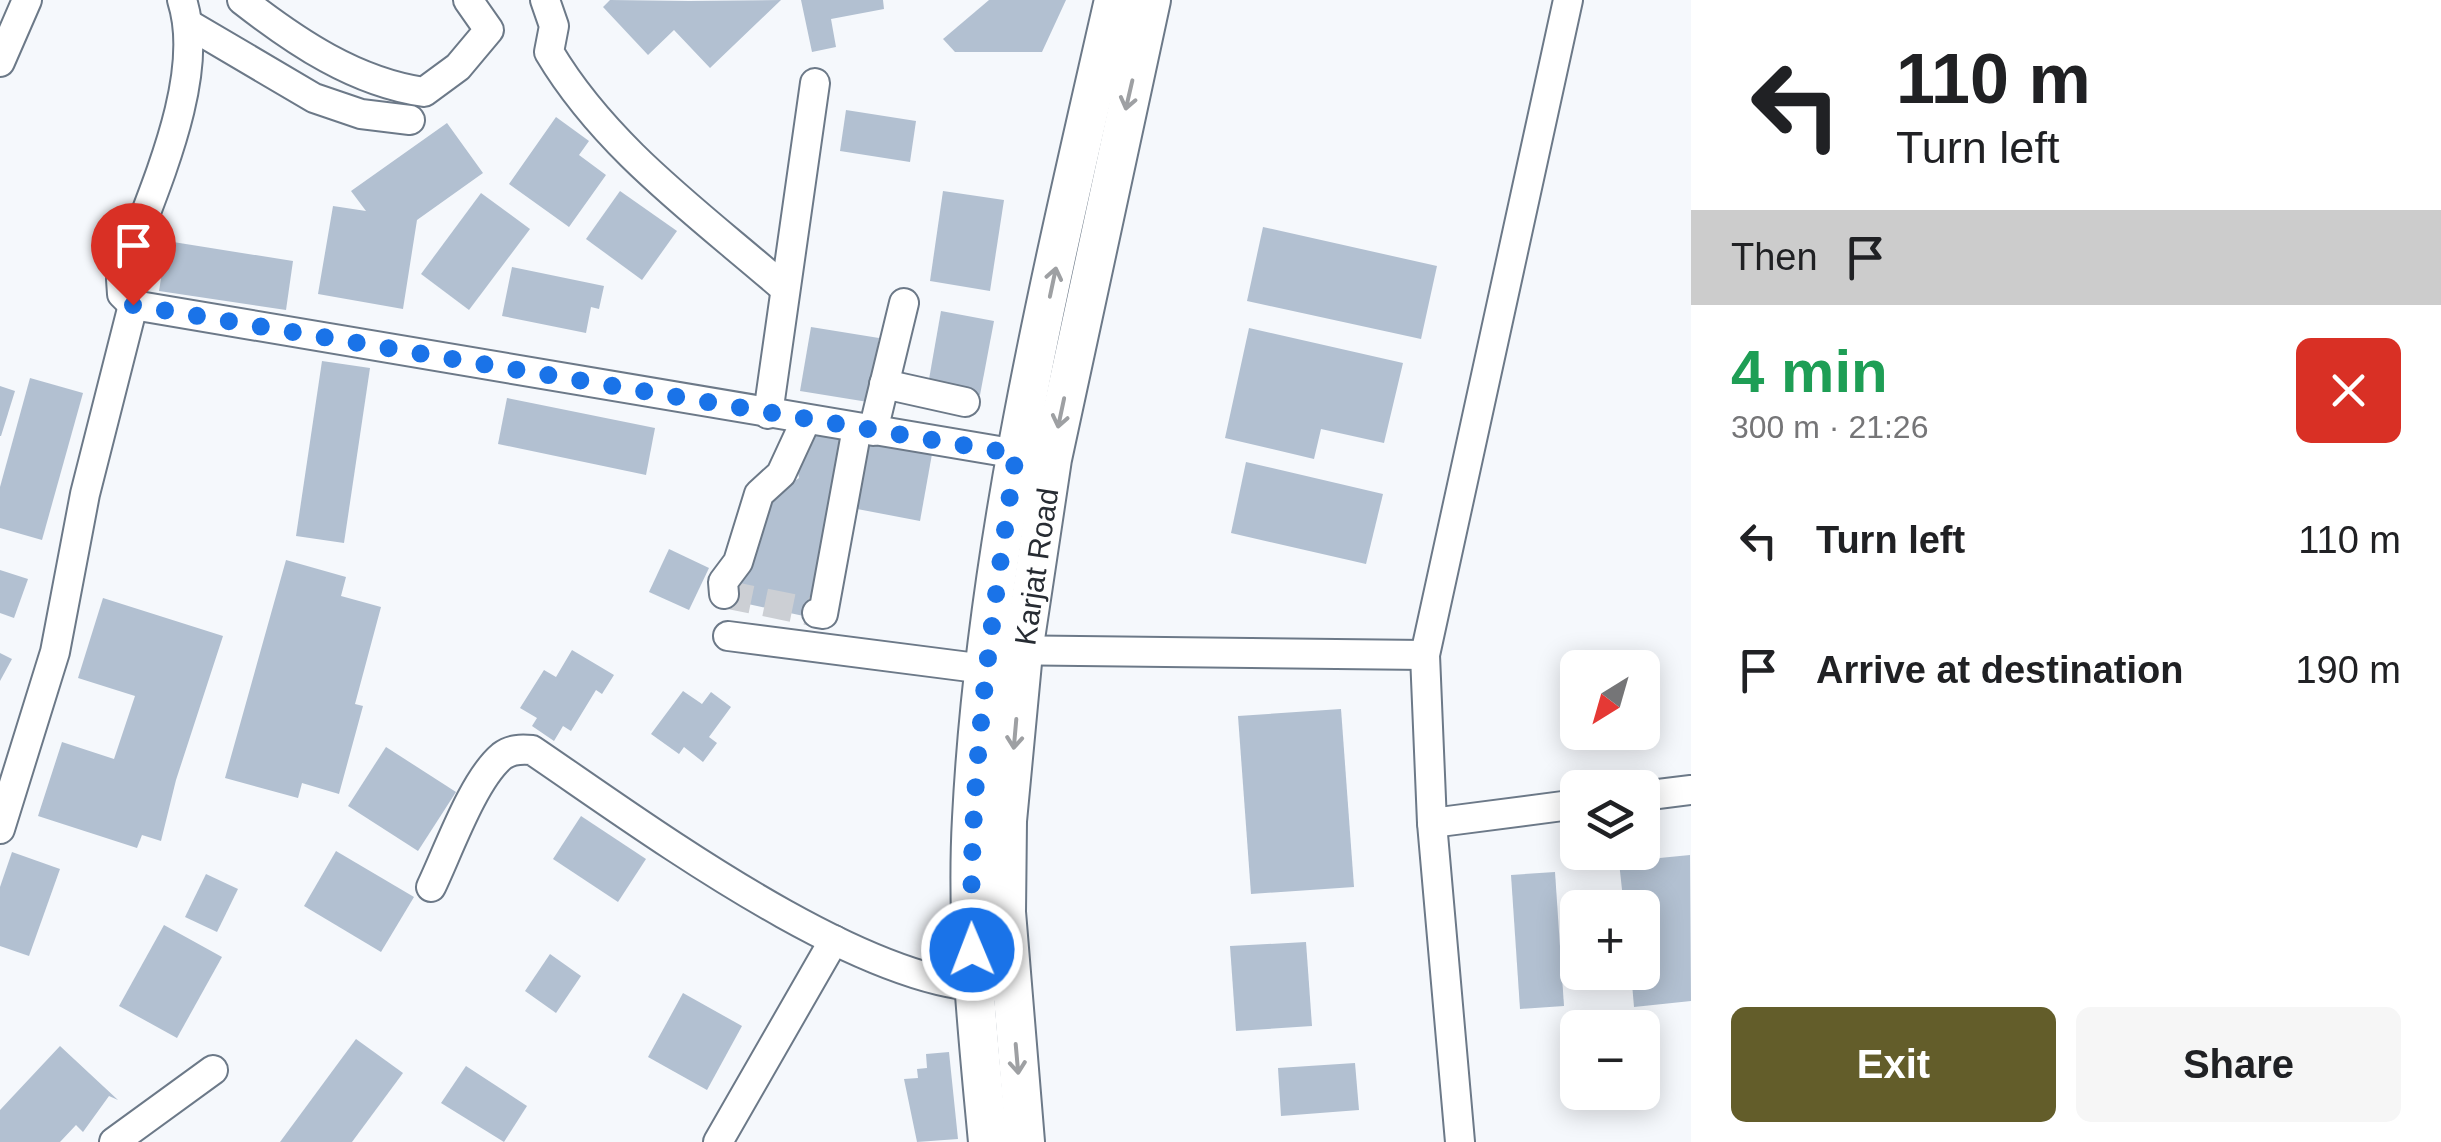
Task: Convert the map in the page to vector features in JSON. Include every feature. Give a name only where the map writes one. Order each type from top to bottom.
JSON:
[{"type":"main road","name":"Karjat Road","points":[[988,1142],[973,987],[972,819],[1114,0]]},
{"type":"main road","name":"Karjat Road","points":[[1034,457],[1151,0]]},
{"type":"main road","name":"Karjat Road","points":[[998,657],[1007,821],[1010,987],[1025,1142]]},
{"type":"street","points":[[0,62],[27,0]]},
{"type":"street","points":[[242,0],[296,42],[395,88],[424,92],[458,67],[489,30],[468,0]]},
{"type":"street","points":[[546,0],[554,26],[550,52],[578,100],[609,136],[783,287]]},
{"type":"street","points":[[1460,1142],[1432,823],[1425,655],[1568,0]]},
{"type":"street","points":[[186,12],[184,95],[121,279],[122,294],[133,305],[1034,457]]},
{"type":"street","points":[[186,12],[314,98],[362,114],[410,120]]},
{"type":"street","points":[[768,414],[783,287],[815,83]]},
{"type":"street","points":[[817,613],[823,614],[865,430],[884,384],[904,303]]},
{"type":"street","points":[[0,830],[55,652],[85,494],[133,305]]},
{"type":"street","points":[[884,384],[965,402]]},
{"type":"street","points":[[724,594],[723,582],[738,562],[759,494],[780,474],[791,444],[806,420]]},
{"type":"street","points":[[728,636],[998,657],[1425,655]]},
{"type":"street","points":[[431,887],[486,775],[502,756],[515,749],[532,750],[684,854],[834,940],[885,962],[973,987],[1010,987]]},
{"type":"street","points":[[1660,794],[1691,790]]},
{"type":"street","points":[[1432,823],[1560,806]]},
{"type":"street","points":[[718,1142],[834,940]]},
{"type":"street","points":[[114,1142],[212,1070]]},
{"type":"building","points":[[610,0],[781,0],[710,68],[674,30],[648,55],[603,7]]},
{"type":"building","points":[[801,0],[883,0],[884,9],[831,19],[836,47],[812,52]]},
{"type":"building","points":[[989,0],[1066,0],[1042,52],[955,52],[943,39]]},
{"type":"building","points":[[846,110],[916,121],[910,162],[840,151]]},
{"type":"building","points":[[556,117],[589,141],[579,155],[606,175],[569,227],[509,184]]},
{"type":"building","points":[[447,123],[483,173],[417,220],[403,309],[318,294],[333,206],[366,211],[351,191]]},
{"type":"building","points":[[620,191],[677,231],[642,280],[586,239]]},
{"type":"building","points":[[943,191],[1004,200],[990,291],[930,281]]},
{"type":"building","points":[[481,193],[530,229],[469,310],[421,274]]},
{"type":"building","points":[[1263,227],[1437,266],[1421,339],[1247,301]]},
{"type":"building","points":[[167,241],[293,261],[286,310],[159,291]]},
{"type":"building","points":[[512,267],[604,286],[599,309],[591,307],[586,333],[502,316]]},
{"type":"building","points":[[941,311],[994,321],[980,395],[928,385]]},
{"type":"building","points":[[811,327],[879,338],[868,402],[800,391]]},
{"type":"building","points":[[1249,328],[1403,363],[1384,443],[1321,429],[1314,459],[1225,438]]},
{"type":"building","points":[[322,361],[370,368],[344,543],[296,536]]},
{"type":"building","points":[[30,378],[83,393],[42,540],[0,528],[0,487]]},
{"type":"building","points":[[0,386],[15,391],[1,436],[0,436]]},
{"type":"building","points":[[507,398],[655,428],[646,475],[498,444]]},
{"type":"building","points":[[811,432],[847,440],[813,618],[725,599],[754,532],[765,525],[770,497],[799,478],[796,460]]},
{"type":"building","points":[[863,441],[932,454],[920,521],[852,508]]},
{"type":"building","points":[[1246,462],[1383,494],[1366,564],[1231,533]]},
{"type":"building","points":[[669,549],[709,568],[689,610],[649,592]]},
{"type":"building","points":[[286,560],[346,577],[341,596],[381,607],[355,704],[363,706],[339,794],[302,783],[298,798],[225,778]]},
{"type":"building","points":[[0,570],[28,579],[14,618],[0,613]]},
{"type":"building","points":[[103,598],[223,636],[176,780],[161,841],[142,835],[137,848],[38,816],[62,742],[114,759],[135,696],[78,678]]},
{"type":"building","points":[[572,650],[614,675],[602,694],[596,690],[571,731],[563,726],[554,741],[532,726],[537,718],[520,708],[544,670],[556,677]]},
{"type":"building","points":[[0,653],[12,659],[0,681]]},
{"type":"building","points":[[683,691],[702,704],[711,692],[731,707],[709,737],[717,743],[703,762],[684,747],[679,754],[651,734]]},
{"type":"building","points":[[1341,709],[1354,887],[1251,894],[1238,716]]},
{"type":"building","points":[[386,747],[456,792],[418,851],[348,806]]},
{"type":"building","points":[[581,816],[646,859],[618,902],[553,859]]},
{"type":"building","points":[[336,851],[414,897],[381,952],[304,906]]},
{"type":"building","points":[[12,852],[60,869],[29,956],[0,946],[0,887]]},
{"type":"building","points":[[1690,855],[1691,1001],[1634,1007],[1633,990],[1660,990],[1660,890],[1622,890],[1620,870],[1660,870],[1660,858]]},
{"type":"building","points":[[1555,872],[1564,1006],[1520,1009],[1511,875]]},
{"type":"building","points":[[206,874],[238,889],[217,932],[185,917]]},
{"type":"building","points":[[164,925],[222,957],[177,1038],[119,1006]]},
{"type":"building","points":[[1306,942],[1312,1026],[1236,1031],[1230,946]]},
{"type":"building","points":[[550,954],[581,976],[556,1013],[525,991]]},
{"type":"building","points":[[683,993],[742,1026],[707,1090],[648,1057]]},
{"type":"building","points":[[356,1039],[403,1073],[352,1142],[280,1142]]},
{"type":"building","points":[[60,1046],[118,1100],[109,1096],[83,1132],[76,1125],[60,1142],[0,1142],[0,1110]]},
{"type":"building","points":[[949,1052],[958,1139],[917,1142],[904,1079],[918,1078],[917,1069],[927,1068],[926,1054]]},
{"type":"building","points":[[1355,1063],[1359,1110],[1281,1116],[1278,1068]]},
{"type":"building","points":[[466,1066],[527,1106],[504,1142],[441,1103]]},
{"type":"tunnel","points":[[724,594],[817,613]]},
{"type":"route","points":[[133,305],[1016,454],[984,669],[972,819],[972,950]]}]
